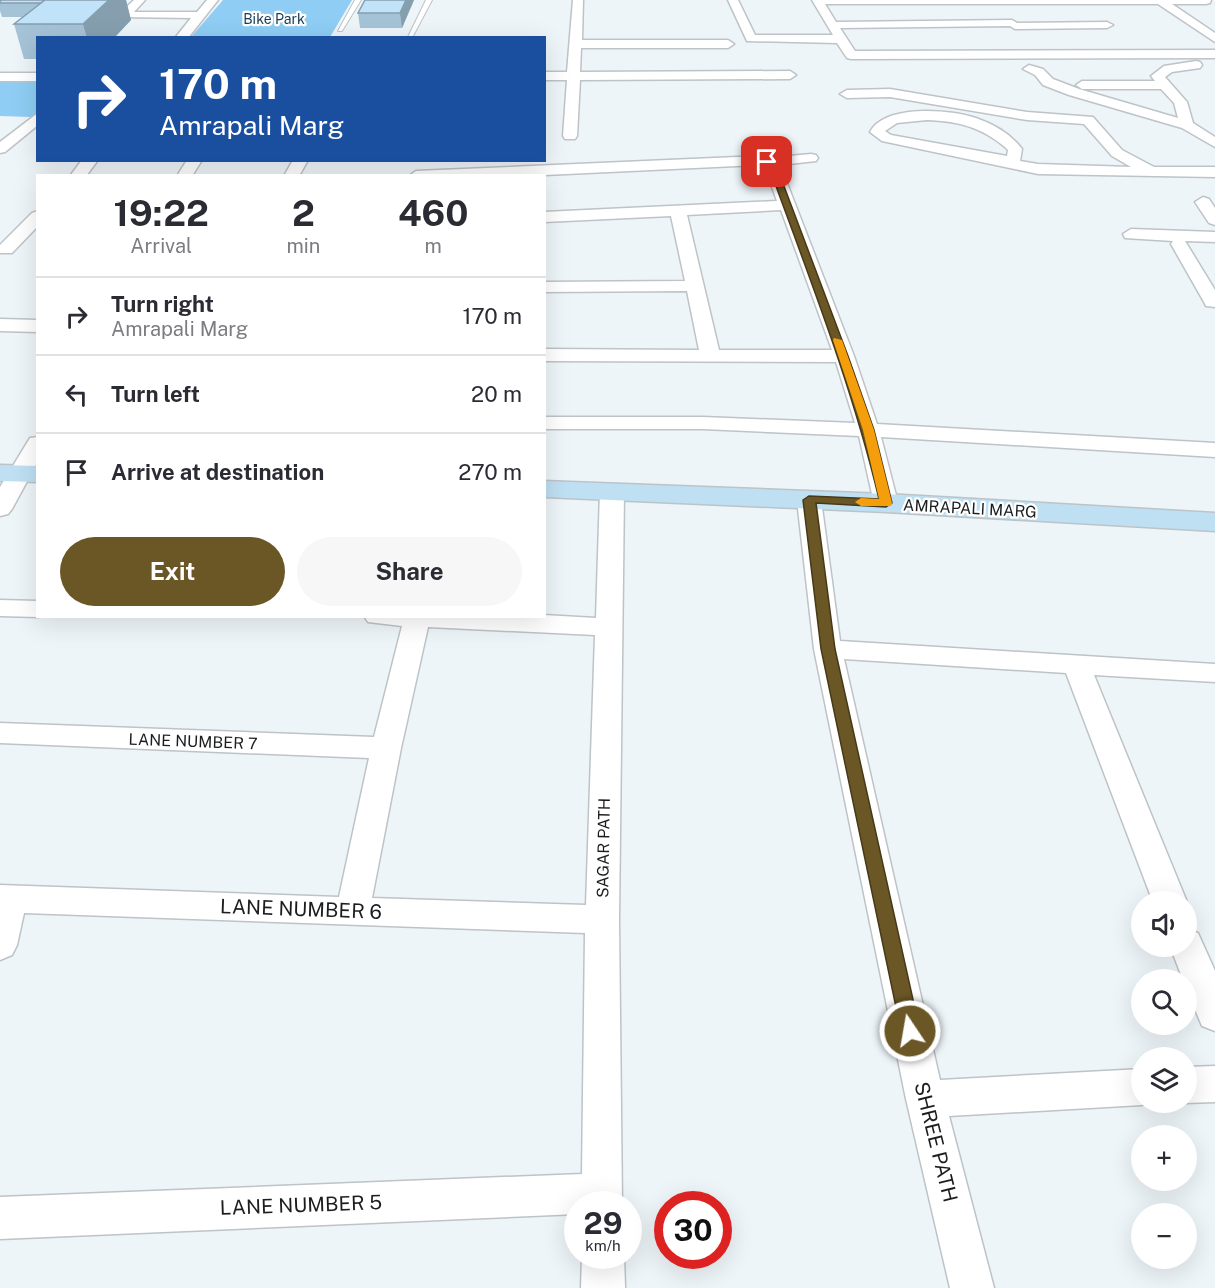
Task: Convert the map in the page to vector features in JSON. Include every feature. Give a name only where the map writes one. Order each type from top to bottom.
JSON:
[{"type":"street","points":[[140,0],[124,15],[200,15]]},
{"type":"street","points":[[170,30],[198,0]]},
{"type":"street","points":[[183,36],[213,0]]},
{"type":"street","points":[[570,136],[578,0]]},
{"type":"street","points":[[733,0],[751,39],[841,39]]},
{"type":"street","points":[[817,1],[1206,1]]},
{"type":"street","points":[[817,1],[851,56],[1215,54]]},
{"type":"street","points":[[832,25],[942,24],[1110,28],[1078,1]]},
{"type":"street","points":[[1160,1],[1215,38]]},
{"type":"street","points":[[991,2],[1046,55]]},
{"type":"street","points":[[942,24],[969,55]]},
{"type":"street","points":[[1130,43],[1145,55]]},
{"type":"street","points":[[575,44],[728,44]]},
{"type":"street","points":[[1187,125],[1180,102],[1157,76],[1168,69],[1215,64]]},
{"type":"street","points":[[1029,69],[1039,72],[1048,82],[1074,92],[1187,125],[1215,143]]},
{"type":"street","points":[[857,70],[871,92]]},
{"type":"street","points":[[546,76],[790,75]]},
{"type":"street","points":[[0,77],[36,76]]},
{"type":"street","points":[[1054,84],[1164,85]]},
{"type":"street","points":[[896,93],[903,105],[875,108],[843,97],[871,92],[896,93],[1027,116],[1088,120]]},
{"type":"street","points":[[1074,92],[1084,105],[1088,120],[1117,153],[1151,172]]},
{"type":"street","points":[[1008,163],[1014,158],[1016,149],[997,134],[967,120],[934,117],[887,120],[880,126],[878,132],[887,138],[1008,163],[1059,171],[1215,172]]},
{"type":"street","points":[[0,149],[36,119]]},
{"type":"street","points":[[767,162],[811,158]]},
{"type":"street","points":[[439,174],[760,160],[772,165],[868,430],[886,503]]},
{"type":"street","points":[[79,174],[89,162]]},
{"type":"street","points":[[1203,202],[1215,220]]},
{"type":"street","points":[[546,217],[786,205]]},
{"type":"street","points":[[678,210],[710,354]]},
{"type":"street","points":[[3,249],[36,218]]},
{"type":"street","points":[[1131,234],[1215,237]]},
{"type":"street","points":[[1179,244],[1214,302]]},
{"type":"street","points":[[3,249],[27,249]]},
{"type":"street","points":[[546,287],[695,286]]},
{"type":"street","points":[[1187,301],[1214,302]]},
{"type":"street","points":[[0,325],[36,326]]},
{"type":"street","points":[[546,355],[843,356]]},
{"type":"street","points":[[546,423],[703,423],[1215,450]]},
{"type":"street","points":[[0,509],[36,446]]},
{"type":"street","name":"AMRAPALI MARG","points":[[546,489],[886,503],[1215,522]]},
{"type":"street","name":"SAGAR PATH","points":[[602,1191],[602,920],[607,627],[612,491]]},
{"type":"street","name":"SHREE PATH","points":[[809,500],[828,649],[925,1099],[972,1288]]},
{"type":"street","points":[[0,609],[36,609]]},
{"type":"street","points":[[353,910],[386,748],[417,618]]},
{"type":"street","points":[[436,618],[607,627]]},
{"type":"street","points":[[828,649],[1215,673]]},
{"type":"street","points":[[1076,664],[1166,891]]},
{"type":"street","name":"LANE NUMBER 7","points":[[0,734],[386,748]]},
{"type":"street","points":[[0,945],[6,899]]},
{"type":"street","name":"LANE NUMBER 6","points":[[6,899],[602,920]]},
{"type":"street","points":[[1192,957],[1215,1015]]},
{"type":"street","points":[[1197,1085],[1215,1084]]},
{"type":"street","points":[[925,1099],[1131,1088]]},
{"type":"street","name":"LANE NUMBER 5","points":[[0,1218],[564,1200]]},
{"type":"street","points":[[603,1269],[603,1288]]},
{"type":"lane","points":[[340,30],[358,0]]},
{"type":"lane","points":[[410,36],[429,0]]},
{"type":"green space","name":"Bike Park","points":[[223,0],[352,0],[331,36],[192,36]]},
{"type":"green space","points":[[0,82],[36,82],[36,114],[30,117],[0,116]]},
{"type":"building","points":[[2,0],[45,0],[41,3],[0,3]]},
{"type":"building","points":[[45,0],[109,0],[83,24],[14,24]]},
{"type":"building","points":[[365,0],[406,0],[400,13],[358,13]]},
{"type":"slow traffic","points":[[837,340],[868,430],[886,503],[861,502]]},
{"type":"route","points":[[767,162],[772,165],[843,356],[868,430],[886,503],[809,500],[828,649],[910,1031]]}]
